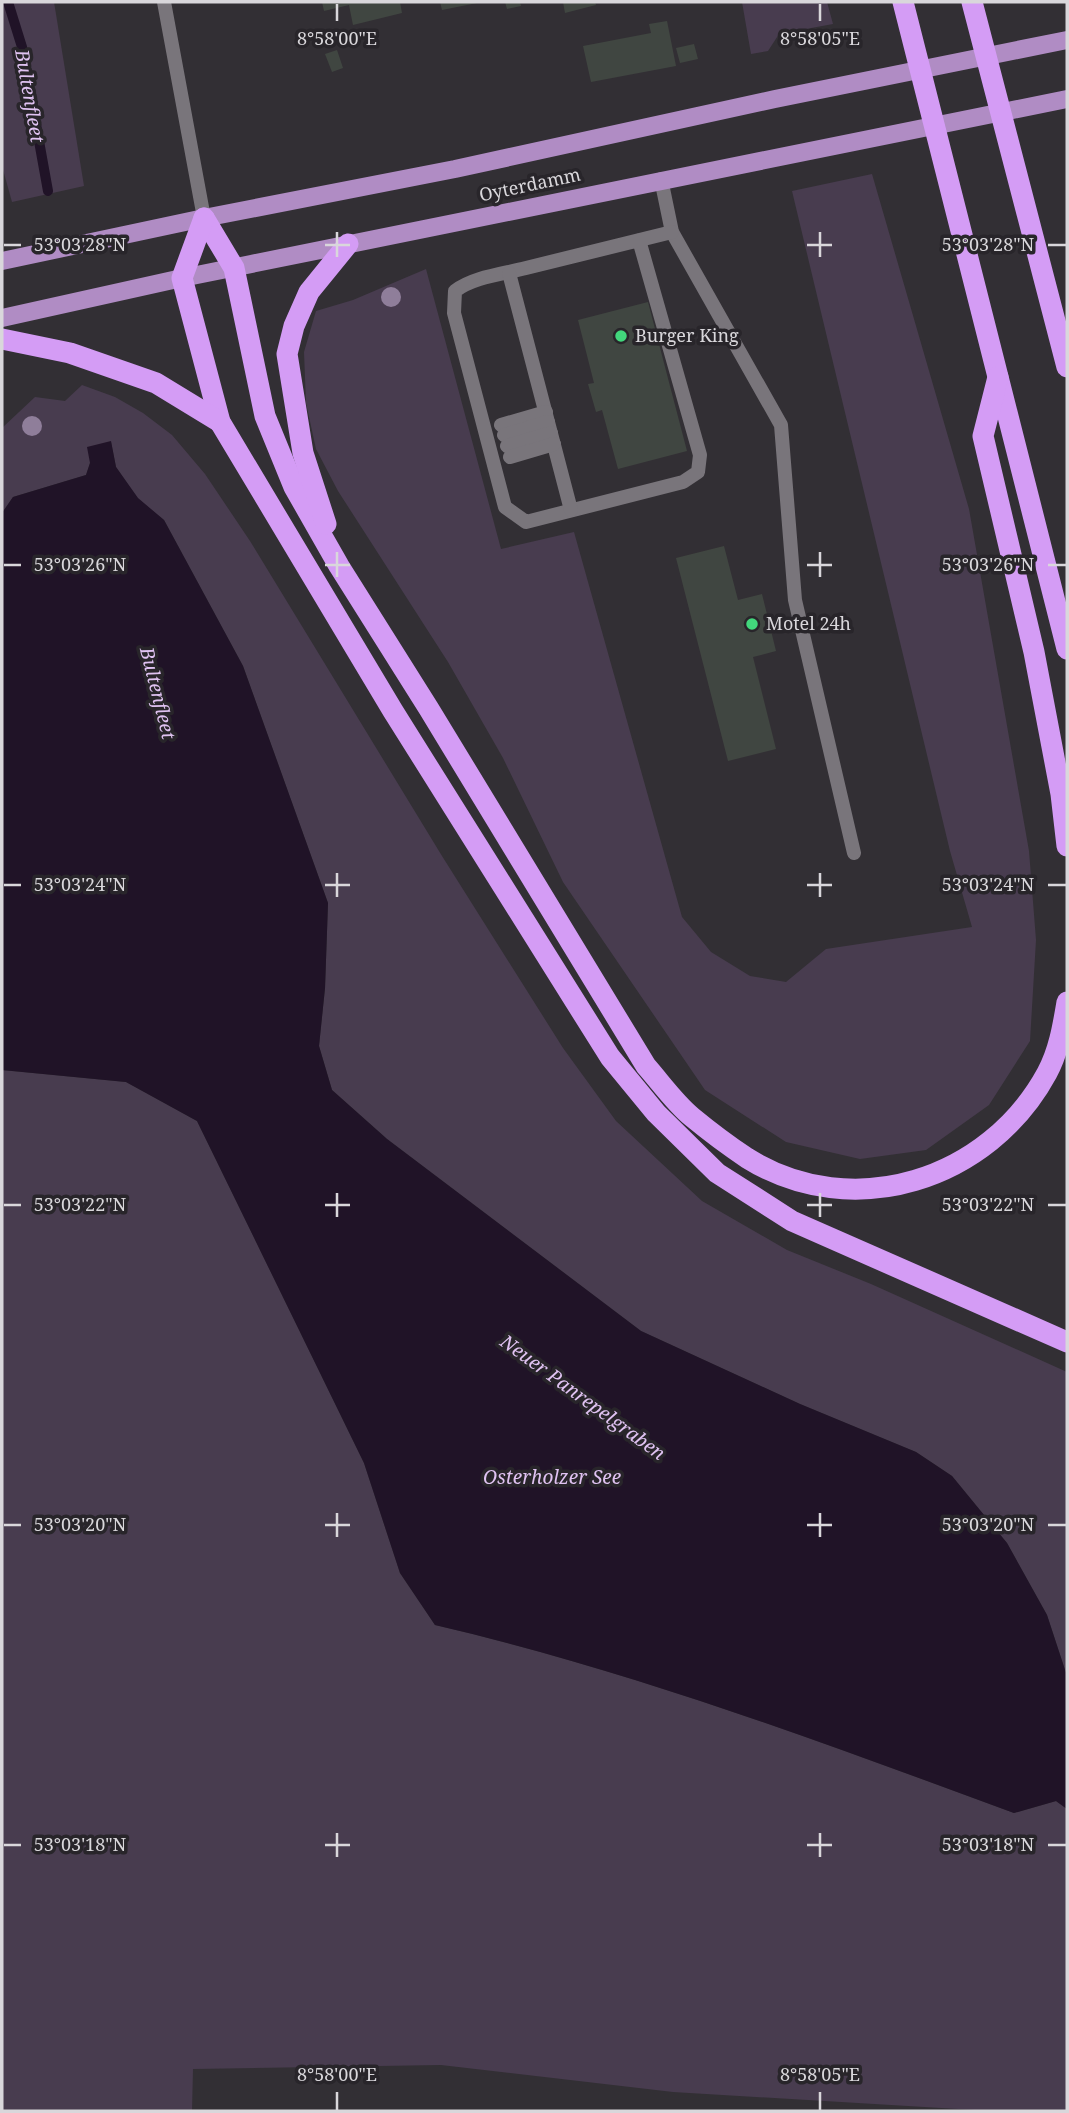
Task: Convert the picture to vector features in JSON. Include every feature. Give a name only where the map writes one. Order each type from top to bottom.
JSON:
[{"type":"highway","points":[[972,2],[1067,367]]},
{"type":"highway","points":[[905,9],[1067,649]]},
{"type":"highway","points":[[204,218],[234,268],[265,415],[294,487],[339,566],[646,1066],[691,1116],[749,1159],[787,1176],[825,1188],[863,1190],[902,1185],[941,1173],[974,1155],[1004,1130],[1031,1100],[1048,1072],[1061,1040],[1067,1002]]},
{"type":"highway","points":[[204,218],[182,278],[220,422],[393,710],[610,1057],[656,1113],[717,1173],[792,1221],[1067,1342]]},
{"type":"highway","points":[[339,566],[303,453],[287,354],[294,326],[309,292],[348,244]]},
{"type":"highway","points":[[2,339],[69,353],[156,383],[220,422]]},
{"type":"highway","points":[[999,375],[983,436],[1034,652],[1061,794],[1067,846]]},
{"type":"main road","name":"Oyterdamm","points":[[2,261],[1067,40]]},
{"type":"main road","name":"Oyterdamm","points":[[2,318],[661,179],[1067,99]]},
{"type":"street","points":[[164,2],[204,218]]},
{"type":"street","points":[[661,179],[672,232],[780,425],[795,600],[854,853]]},
{"type":"street","points":[[639,240],[700,455],[698,472],[683,482],[526,522],[505,507],[454,313],[455,291],[464,284],[639,240],[672,232]]},
{"type":"street","points":[[509,273],[571,510]]},
{"type":"street","points":[[550,428],[505,441],[550,428]]},
{"type":"shaded area","points":[[2,2],[54,2],[84,186],[12,202],[2,166]]},
{"type":"shaded area","points":[[742,2],[827,2],[833,24],[779,34],[768,51],[751,54]]},
{"type":"shaded area","points":[[872,174],[969,509],[1029,851],[1036,940],[1030,1041],[989,1105],[926,1150],[860,1159],[786,1142],[705,1090],[563,882],[503,758],[448,662],[338,491],[316,449],[306,403],[304,352],[316,311],[353,300],[426,269],[501,549],[574,532],[682,917],[711,952],[750,976],[786,982],[826,949],[972,927],[950,851],[792,191]]},
{"type":"shaded area","points":[[82,385],[115,397],[143,413],[172,435],[205,474],[250,541],[563,1048],[616,1121],[702,1201],[787,1250],[871,1284],[1067,1372],[1067,1676],[1047,1615],[1007,1543],[952,1476],[916,1452],[800,1404],[641,1331],[387,1139],[332,1090],[319,1046],[325,988],[328,903],[243,666],[164,520],[138,499],[116,467],[111,442],[90,463],[86,475],[13,497],[2,513],[2,428],[35,397],[65,401]]},
{"type":"shaded area","points":[[2,1070],[126,1082],[197,1121],[364,1463],[400,1573],[435,1625],[509,1643],[655,1686],[800,1735],[1014,1813],[1056,1801],[1067,1809],[1067,2111],[991,2111],[673,2092],[441,2065],[193,2069],[192,2111],[2,2111]]},
{"type":"water","name":"Osterholzer See","points":[[111,441],[116,467],[138,498],[164,520],[243,666],[328,903],[325,988],[319,1046],[332,1090],[387,1139],[641,1331],[800,1404],[916,1452],[952,1476],[1007,1543],[1047,1615],[1067,1676],[1067,1809],[1056,1801],[1014,1813],[800,1735],[655,1686],[509,1643],[435,1625],[400,1573],[364,1463],[197,1121],[126,1082],[2,1070],[2,513],[13,497],[86,475],[90,463],[87,447]]},
{"type":"building","points":[[322,2],[400,2],[402,13],[353,25],[349,5],[324,11]]},
{"type":"building","points":[[440,2],[477,2],[477,3],[442,10]]},
{"type":"building","points":[[505,2],[520,2],[521,6],[507,9]]},
{"type":"building","points":[[563,2],[595,2],[596,5],[565,13]]},
{"type":"building","points":[[667,21],[676,66],[591,82],[583,46],[651,33],[649,24]]},
{"type":"building","points":[[694,44],[698,59],[680,63],[676,48]]},
{"type":"building","points":[[337,50],[343,68],[332,72],[325,54]]},
{"type":"building","points":[[648,302],[687,451],[618,469],[602,410],[596,412],[588,384],[594,383],[578,320]]},
{"type":"building","points":[[724,546],[738,600],[762,594],[776,651],[753,657],[776,749],[728,761],[676,558]]},
{"type":"waterway","name":"Bultenfleet","points":[[8,2],[22,47],[48,191]]},
{"type":"place","name":"Burger King","points":[[621,336]]},
{"type":"place","name":"Motel 24h","points":[[752,624]]},
{"type":"water label","name":"Neuer Panrepelgraben","points":[[583,1397]]}]
